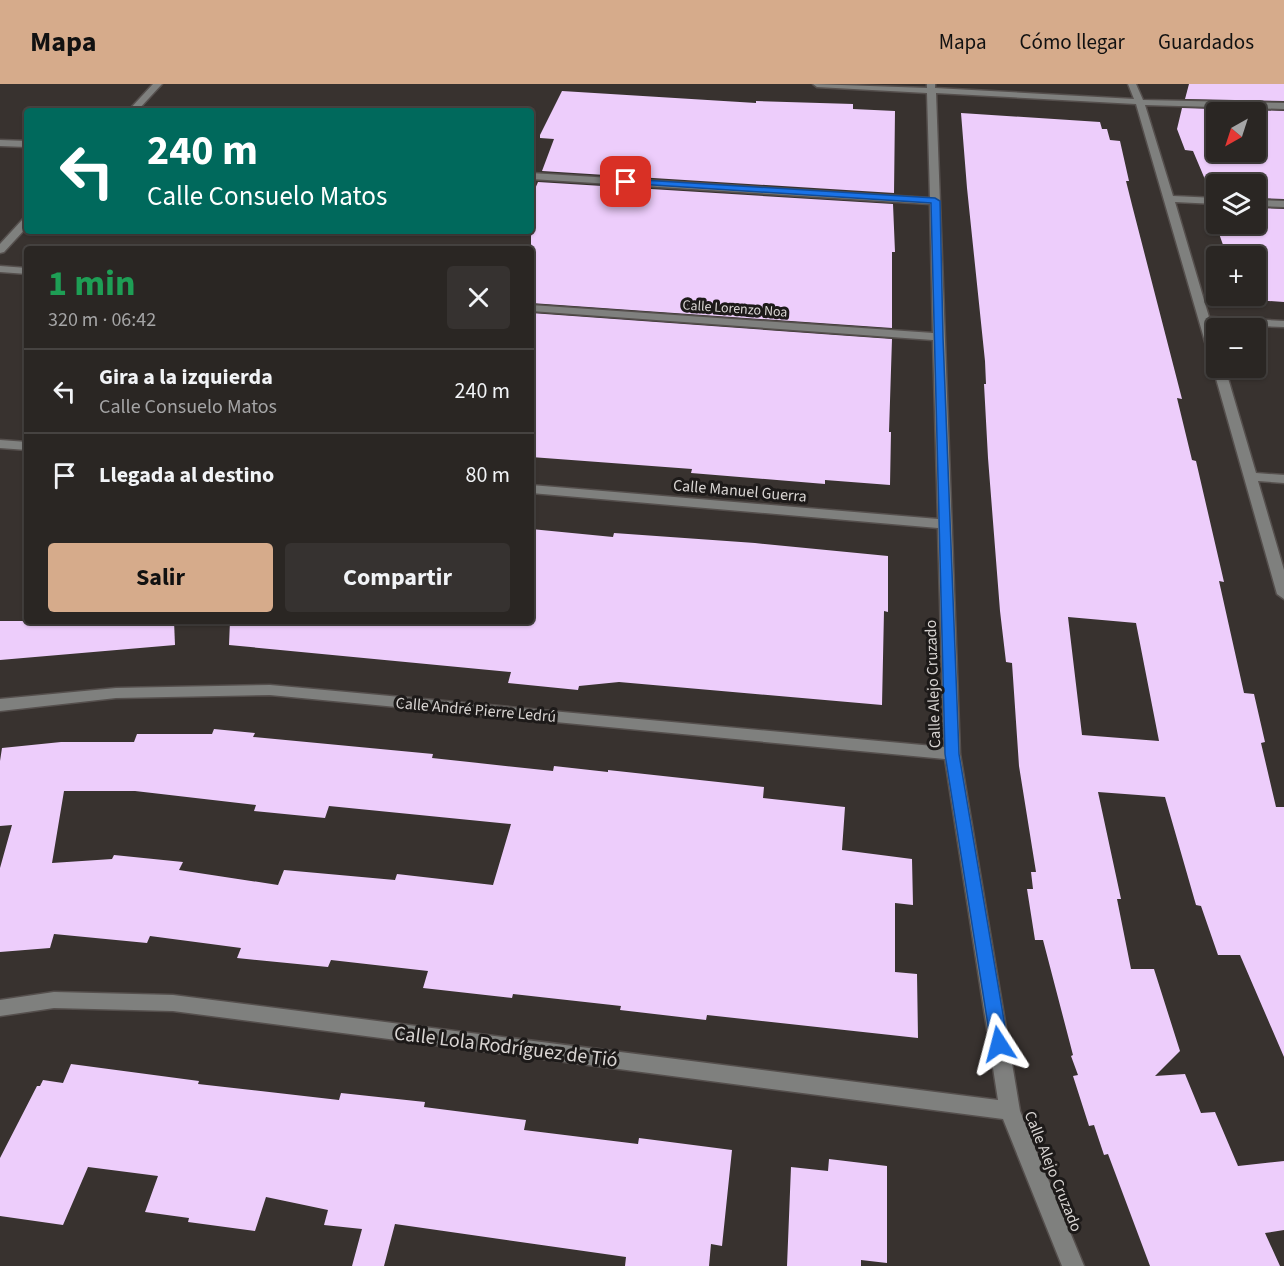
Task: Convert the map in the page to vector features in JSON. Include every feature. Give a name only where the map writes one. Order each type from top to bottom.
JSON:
[{"type":"street","points":[[135,108],[158,84]]},
{"type":"street","points":[[817,84],[932,87],[1140,102],[1284,106]]},
{"type":"street","points":[[1132,84],[1140,102],[1206,324]]},
{"type":"street","name":"Calle Alejo Cruzado","points":[[932,87],[952,754],[1010,1111],[1073,1266]]},
{"type":"street","points":[[0,143],[24,144]]},
{"type":"street","points":[[534,176],[935,201]]},
{"type":"street","points":[[1169,199],[1206,201]]},
{"type":"street","points":[[1266,203],[1284,204]]},
{"type":"street","points":[[0,250],[24,224]]},
{"type":"street","points":[[0,269],[24,271]]},
{"type":"street","name":"Calle Lorenzo Noa","points":[[534,308],[938,337]]},
{"type":"street","points":[[1205,320],[1284,324]]},
{"type":"street","points":[[1222,378],[1284,594]]},
{"type":"street","points":[[0,444],[24,446]]},
{"type":"street","points":[[1250,477],[1284,478]]},
{"type":"street","name":"Calle Manuel Guerra","points":[[534,489],[945,524]]},
{"type":"street","name":"Calle André Pierre Ledrú","points":[[0,705],[116,693],[270,690],[952,754]]},
{"type":"street","name":"Calle Lola Rodríguez de Tió","points":[[0,1008],[54,1000],[173,1004],[1010,1111]]},
{"type":"building","points":[[1189,84],[1284,84],[1284,101],[1185,99]]},
{"type":"building","points":[[562,91],[756,103],[756,101],[853,104],[853,109],[895,111],[894,193],[542,171],[554,139],[540,138],[540,135]]},
{"type":"building","points":[[1182,108],[1206,109],[1206,162],[1266,162],[1266,110],[1284,111],[1284,199],[1266,198],[1266,174],[1206,174],[1206,182],[1193,151],[1185,150],[1177,129]]},
{"type":"building","points":[[961,113],[1100,122],[1102,129],[1107,129],[1110,140],[1120,141],[1129,181],[1126,181],[1182,399],[1177,398],[1192,460],[1196,461],[1224,582],[1219,581],[1244,693],[1254,694],[1265,742],[1261,743],[1276,807],[1284,807],[1284,1057],[1240,955],[1218,955],[1201,906],[1196,905],[1165,797],[1098,792],[1121,899],[1117,899],[1131,969],[1154,969],[1180,1051],[1155,1076],[1185,1074],[1201,1113],[1215,1112],[1238,1166],[1284,1161],[1284,1230],[1265,1233],[1280,1266],[1150,1266],[1108,1154],[1104,1155],[1094,1125],[1089,1126],[1073,1076],[1078,1075],[1071,1056],[1073,1055],[1043,940],[1035,940],[1027,889],[1033,889],[1031,872],[1036,872],[1019,766],[1012,663],[1006,662],[1000,611],[988,458],[985,361]],"holes":[[[1068,617],[1136,623],[1159,741],[1082,735]]]},
{"type":"building","points":[[538,182],[893,204],[895,252],[892,252],[892,328],[534,303],[534,246],[531,246],[531,234],[534,234],[534,191]]},
{"type":"building","points":[[1266,208],[1284,209],[1284,302],[1266,301],[1266,246],[1223,246],[1219,234],[1266,234]]},
{"type":"building","points":[[534,313],[892,339],[890,485],[825,480],[825,484],[691,473],[692,469],[534,457]]},
{"type":"building","points":[[534,529],[613,537],[614,533],[755,543],[888,556],[888,612],[884,611],[882,705],[619,682],[579,686],[578,690],[508,683],[511,672],[229,645],[230,624],[534,624]]},
{"type":"building","points":[[0,621],[24,621],[24,624],[174,624],[175,645],[0,660]]},
{"type":"building","points":[[214,729],[255,733],[253,737],[433,754],[432,758],[553,771],[554,766],[608,772],[608,770],[764,787],[763,798],[845,807],[842,850],[912,859],[913,905],[895,903],[895,972],[917,974],[918,1038],[707,1015],[706,1020],[620,1010],[621,1006],[513,994],[512,998],[423,988],[428,971],[331,960],[328,967],[237,958],[241,948],[150,936],[147,943],[54,934],[50,948],[0,952],[0,868],[12,825],[0,826],[2,748],[61,742],[134,742],[137,734],[212,734]],"holes":[[[64,791],[135,791],[256,805],[254,811],[325,818],[329,806],[511,824],[493,885],[397,874],[395,880],[284,870],[278,885],[179,870],[183,862],[114,855],[112,859],[52,863]]]},
{"type":"building","points":[[71,1064],[199,1081],[198,1084],[339,1100],[341,1093],[425,1102],[424,1107],[526,1120],[524,1130],[638,1144],[639,1138],[732,1150],[722,1246],[711,1244],[709,1266],[625,1266],[626,1257],[395,1224],[384,1266],[352,1266],[362,1229],[324,1225],[328,1210],[266,1197],[255,1231],[188,1222],[189,1218],[145,1212],[158,1176],[88,1167],[63,1225],[0,1216],[0,1158],[37,1086],[40,1086],[43,1080],[63,1083]]},
{"type":"building","points":[[829,1159],[887,1166],[887,1263],[861,1260],[861,1266],[787,1266],[791,1167],[828,1171]]},
{"type":"route","points":[[626,182],[935,201],[952,754],[999,1044]]}]
